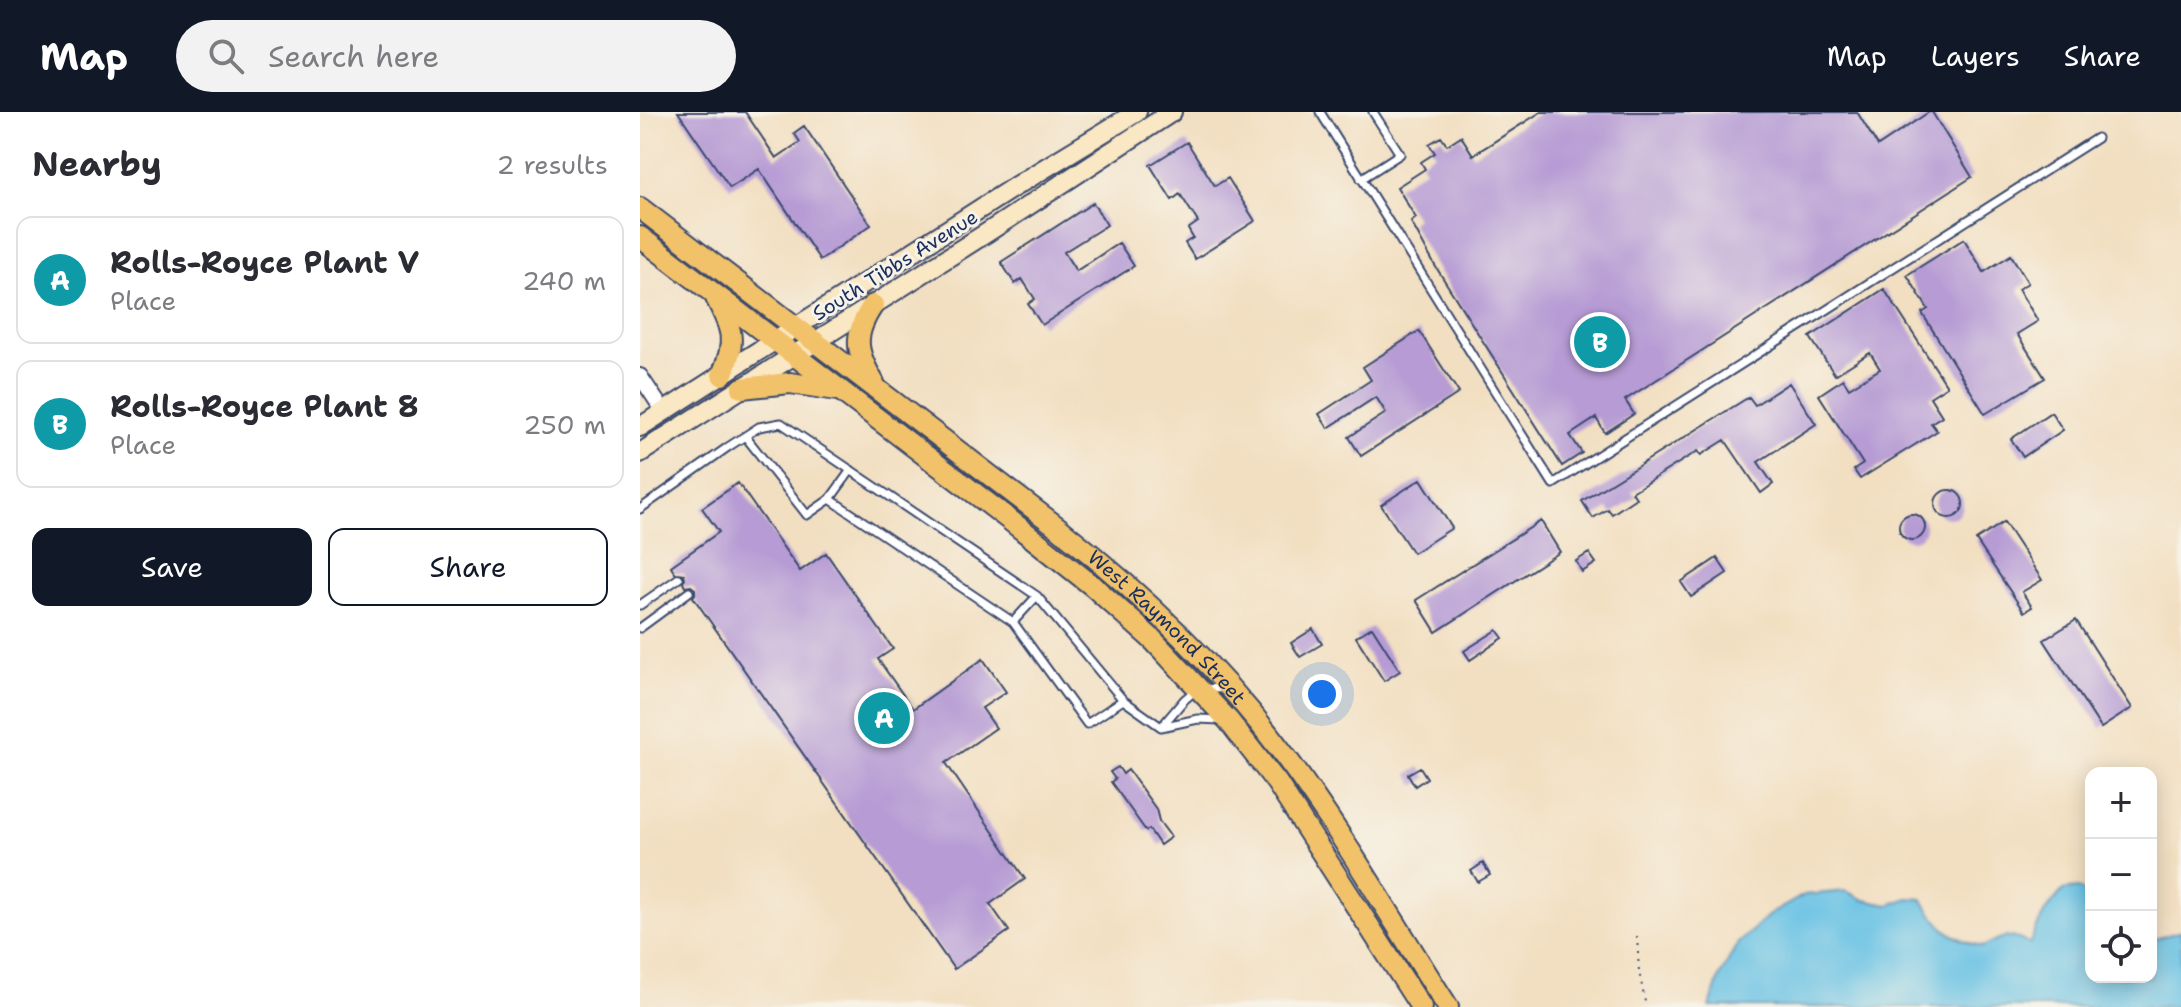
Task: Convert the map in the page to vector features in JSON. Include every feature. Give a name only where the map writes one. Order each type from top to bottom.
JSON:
[{"type":"main road","name":"South Tibbs Avenue","points":[[640,427],[1137,112]]},
{"type":"main road","name":"South Tibbs Avenue","points":[[640,453],[1172,112]]},
{"type":"main road","name":"West Raymond Street","points":[[640,208],[1098,559],[1161,615],[1232,689],[1297,773],[1448,1007]]},
{"type":"main road","name":"West Raymond Street","points":[[640,237],[1094,587],[1153,640],[1228,720],[1293,807],[1421,1007]]},
{"type":"main road","points":[[714,294],[732,335],[730,354],[722,375]]},
{"type":"main road","points":[[873,305],[859,329],[858,343],[859,354],[878,390]]},
{"type":"main road","points":[[742,388],[790,383],[841,391]]},
{"type":"street","points":[[640,376],[664,412]]},
{"type":"lane","points":[[1320,112],[1553,484],[2097,138]]},
{"type":"lane","points":[[1361,179],[1400,154],[1373,112]]},
{"type":"lane","points":[[640,509],[759,427],[781,423],[1037,596],[1123,700],[1161,727],[1198,719],[1228,720]]},
{"type":"lane","points":[[745,436],[807,515],[830,499],[851,470]]},
{"type":"lane","points":[[830,499],[1013,622],[1087,724],[1123,700]]},
{"type":"lane","points":[[640,605],[679,578]]},
{"type":"lane","points":[[640,628],[689,592]]},
{"type":"lane","points":[[1013,622],[1037,596]]},
{"type":"lane","points":[[1161,727],[1198,688],[1232,689]]},
{"type":"path","points":[[1637,936],[1639,971],[1646,1007]]},
{"type":"water","points":[[2078,888],[2085,891],[2085,983],[2157,983],[2157,938],[2181,931],[2181,1007],[1710,1007],[1719,978],[1737,944],[1769,915],[1804,895],[1846,891],[1864,900],[1888,905],[1908,898],[1922,899],[1946,930],[1962,940],[1983,947],[2006,937],[2029,944],[2044,913],[2063,890]]},
{"type":"building","points":[[678,112],[745,112],[776,158],[800,142],[794,133],[804,126],[871,225],[820,260],[759,169],[730,188]]},
{"type":"building","points":[[1541,112],[1857,112],[1878,146],[1932,112],[1972,177],[1625,400],[1634,414],[1605,433],[1596,418],[1570,435],[1582,453],[1562,466],[1434,264],[1411,222],[1416,218],[1397,187],[1425,169],[1421,162],[1435,153],[1429,144],[1441,137],[1447,145],[1461,136],[1473,155]]},
{"type":"building","points":[[1187,142],[1215,186],[1228,178],[1255,221],[1195,259],[1185,243],[1193,238],[1188,229],[1198,222],[1180,194],[1172,200],[1150,165]]},
{"type":"building","points":[[1093,203],[1107,225],[1064,252],[1076,271],[1119,243],[1134,266],[1042,325],[1028,304],[1035,299],[1022,279],[1015,284],[1001,262]]},
{"type":"building","points":[[1964,239],[1984,272],[2011,255],[2028,283],[2018,289],[2038,321],[2017,334],[2045,378],[1985,414],[1922,313],[1928,309],[1907,275]]},
{"type":"building","points":[[1884,289],[1947,386],[1930,397],[1942,416],[1931,423],[1937,431],[1860,479],[1854,470],[1863,464],[1819,395],[1843,379],[1849,388],[1880,369],[1870,353],[1835,375],[1810,337]]},
{"type":"building","points":[[1419,331],[1459,393],[1361,456],[1349,437],[1386,413],[1376,397],[1328,428],[1319,414],[1371,380],[1363,367]]},
{"type":"building","points":[[1789,383],[1816,424],[1758,462],[1773,484],[1761,493],[1725,440],[1701,455],[1698,451],[1632,492],[1636,498],[1612,514],[1608,509],[1593,518],[1582,501],[1749,397],[1755,405]]},
{"type":"building","points":[[2051,412],[2063,430],[2023,457],[2011,439]]},
{"type":"building","points":[[1421,479],[1452,528],[1413,553],[1381,505]]},
{"type":"building","points":[[738,483],[800,571],[826,553],[893,649],[878,659],[913,709],[983,659],[1006,692],[982,708],[996,728],[946,763],[1025,879],[990,904],[1009,931],[954,969],[693,597],[695,589],[685,587],[684,574],[675,573],[671,566],[719,532],[702,508]]},
{"type":"building","points":[[1949,490],[1959,494],[1963,504],[1959,514],[1949,518],[1939,514],[1935,504],[1939,494]]},
{"type":"building","points":[[1912,514],[1921,518],[1925,527],[1921,536],[1912,540],[1903,536],[1899,527],[1903,518]]},
{"type":"building","points":[[1541,521],[1560,552],[1436,632],[1416,600]]},
{"type":"building","points":[[2004,522],[2042,580],[2022,592],[2032,607],[2024,612],[1976,540]]},
{"type":"building","points":[[1589,553],[1596,563],[1582,572],[1576,561]]},
{"type":"building","points":[[1717,558],[1727,573],[1691,597],[1681,582]]},
{"type":"building","points":[[2076,620],[2132,708],[2101,728],[2044,640]]},
{"type":"building","points":[[1372,627],[1400,671],[1384,681],[1356,637]]},
{"type":"building","points":[[1313,629],[1322,644],[1300,657],[1291,643]]},
{"type":"building","points":[[1497,630],[1503,638],[1470,660],[1464,651]]},
{"type":"building","points":[[1118,767],[1123,774],[1128,770],[1156,809],[1159,821],[1171,837],[1160,845],[1149,829],[1146,831],[1111,782],[1115,779],[1110,772]]},
{"type":"building","points":[[1420,767],[1427,778],[1415,786],[1408,774]]},
{"type":"building","points":[[1483,863],[1490,875],[1478,882],[1471,871]]},
{"type":"place","name":"Rolls-Royce Plant 8","points":[[1600,342]]},
{"type":"place","name":"Rolls-Royce Plant V","points":[[884,718]]}]
